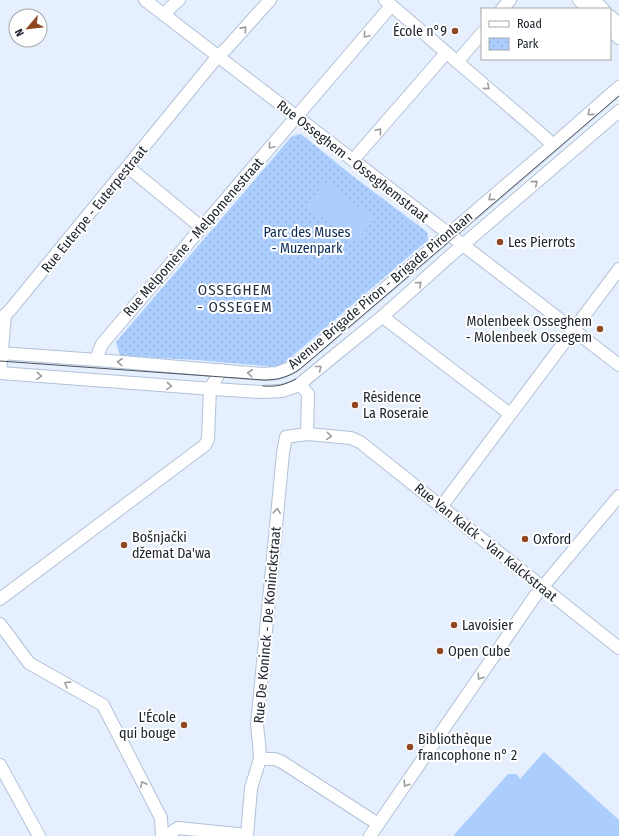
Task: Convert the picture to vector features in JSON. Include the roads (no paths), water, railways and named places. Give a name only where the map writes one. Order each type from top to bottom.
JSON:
[{"type":"street","name":"Rue Osseghem - Osseghemstraat","points":[[145,0],[619,365]]},
{"type":"street","points":[[164,15],[179,0]]},
{"type":"street","name":"Rue Euterpe - Euterpestraat","points":[[0,373],[3,313],[11,309],[128,168],[218,56],[270,0]]},
{"type":"street","points":[[503,8],[510,0]]},
{"type":"street","points":[[580,0],[588,8]]},
{"type":"street","points":[[594,0],[602,8]]},
{"type":"street","points":[[388,3],[553,145]]},
{"type":"street","name":"Rue Melpomène - Melpomenestraat","points":[[98,360],[98,354],[102,344],[296,117],[388,3]]},
{"type":"street","points":[[611,17],[619,24]]},
{"type":"street","points":[[611,31],[619,38]]},
{"type":"street","points":[[457,62],[481,34]]},
{"type":"street","points":[[354,160],[446,53]]},
{"type":"street","name":"Avenue Brigade Piron - Brigade Pironlaan","points":[[1,353],[263,374],[277,373],[292,367],[619,87]]},
{"type":"street","name":"Avenue Brigade Piron - Brigade Pironlaan","points":[[0,373],[261,392],[282,391],[297,385],[383,316],[619,111]]},
{"type":"street","points":[[128,168],[201,227]]},
{"type":"street","points":[[441,507],[619,269]]},
{"type":"street","points":[[383,316],[510,414]]},
{"type":"street","points":[[0,599],[205,445],[208,439],[210,389],[221,370]]},
{"type":"street","points":[[277,373],[297,385],[308,394],[306,434]]},
{"type":"street","name":"Rue De Koninck - De Koninckstraat","points":[[247,835],[251,788],[260,759],[256,725],[283,453],[286,437],[306,434]]},
{"type":"street","name":"Rue Van Kalck - Van Kalckstraat","points":[[306,434],[351,438],[360,442],[619,648]]},
{"type":"street","points":[[370,836],[542,588],[619,496]]},
{"type":"street","points":[[0,624],[29,663],[103,705],[161,818],[162,836]]},
{"type":"street","points":[[260,759],[275,759],[282,762],[378,824]]},
{"type":"street","points":[[0,765],[39,836]]},
{"type":"street","points":[[161,818],[178,828],[247,835]]},
{"type":"street","points":[[166,836],[178,828]]},
{"type":"tram line","points":[[0,361],[264,380],[279,379],[287,376],[300,369],[619,96]]},
{"type":"tram line","points":[[263,386],[280,385],[296,379]]},
{"type":"place","name":"École n°9","points":[[455,31]]},
{"type":"place","name":"Les Pierrots","points":[[500,242]]},
{"type":"place","name":"Molenbeek Osseghem - Molenbeek Ossegem","points":[[600,329]]},
{"type":"place","name":"Résidence La Roseraie","points":[[355,405]]},
{"type":"place","name":"Oxford","points":[[525,539]]},
{"type":"place","name":"Bošnjački džemat Da'wa","points":[[124,545]]},
{"type":"place","name":"Lavoisier","points":[[454,625]]},
{"type":"place","name":"Open Cube","points":[[440,651]]},
{"type":"place","name":"L'École qui bouge","points":[[184,725]]},
{"type":"place","name":"Bibliothèque francophone n° 2","points":[[410,747]]},
{"type":"district","name":"OSSEGHEM - OSSEGEM","points":[[235,298]]},
{"type":"park label","name":"Parc des Muses - Muzenpark","points":[[307,240]]}]
